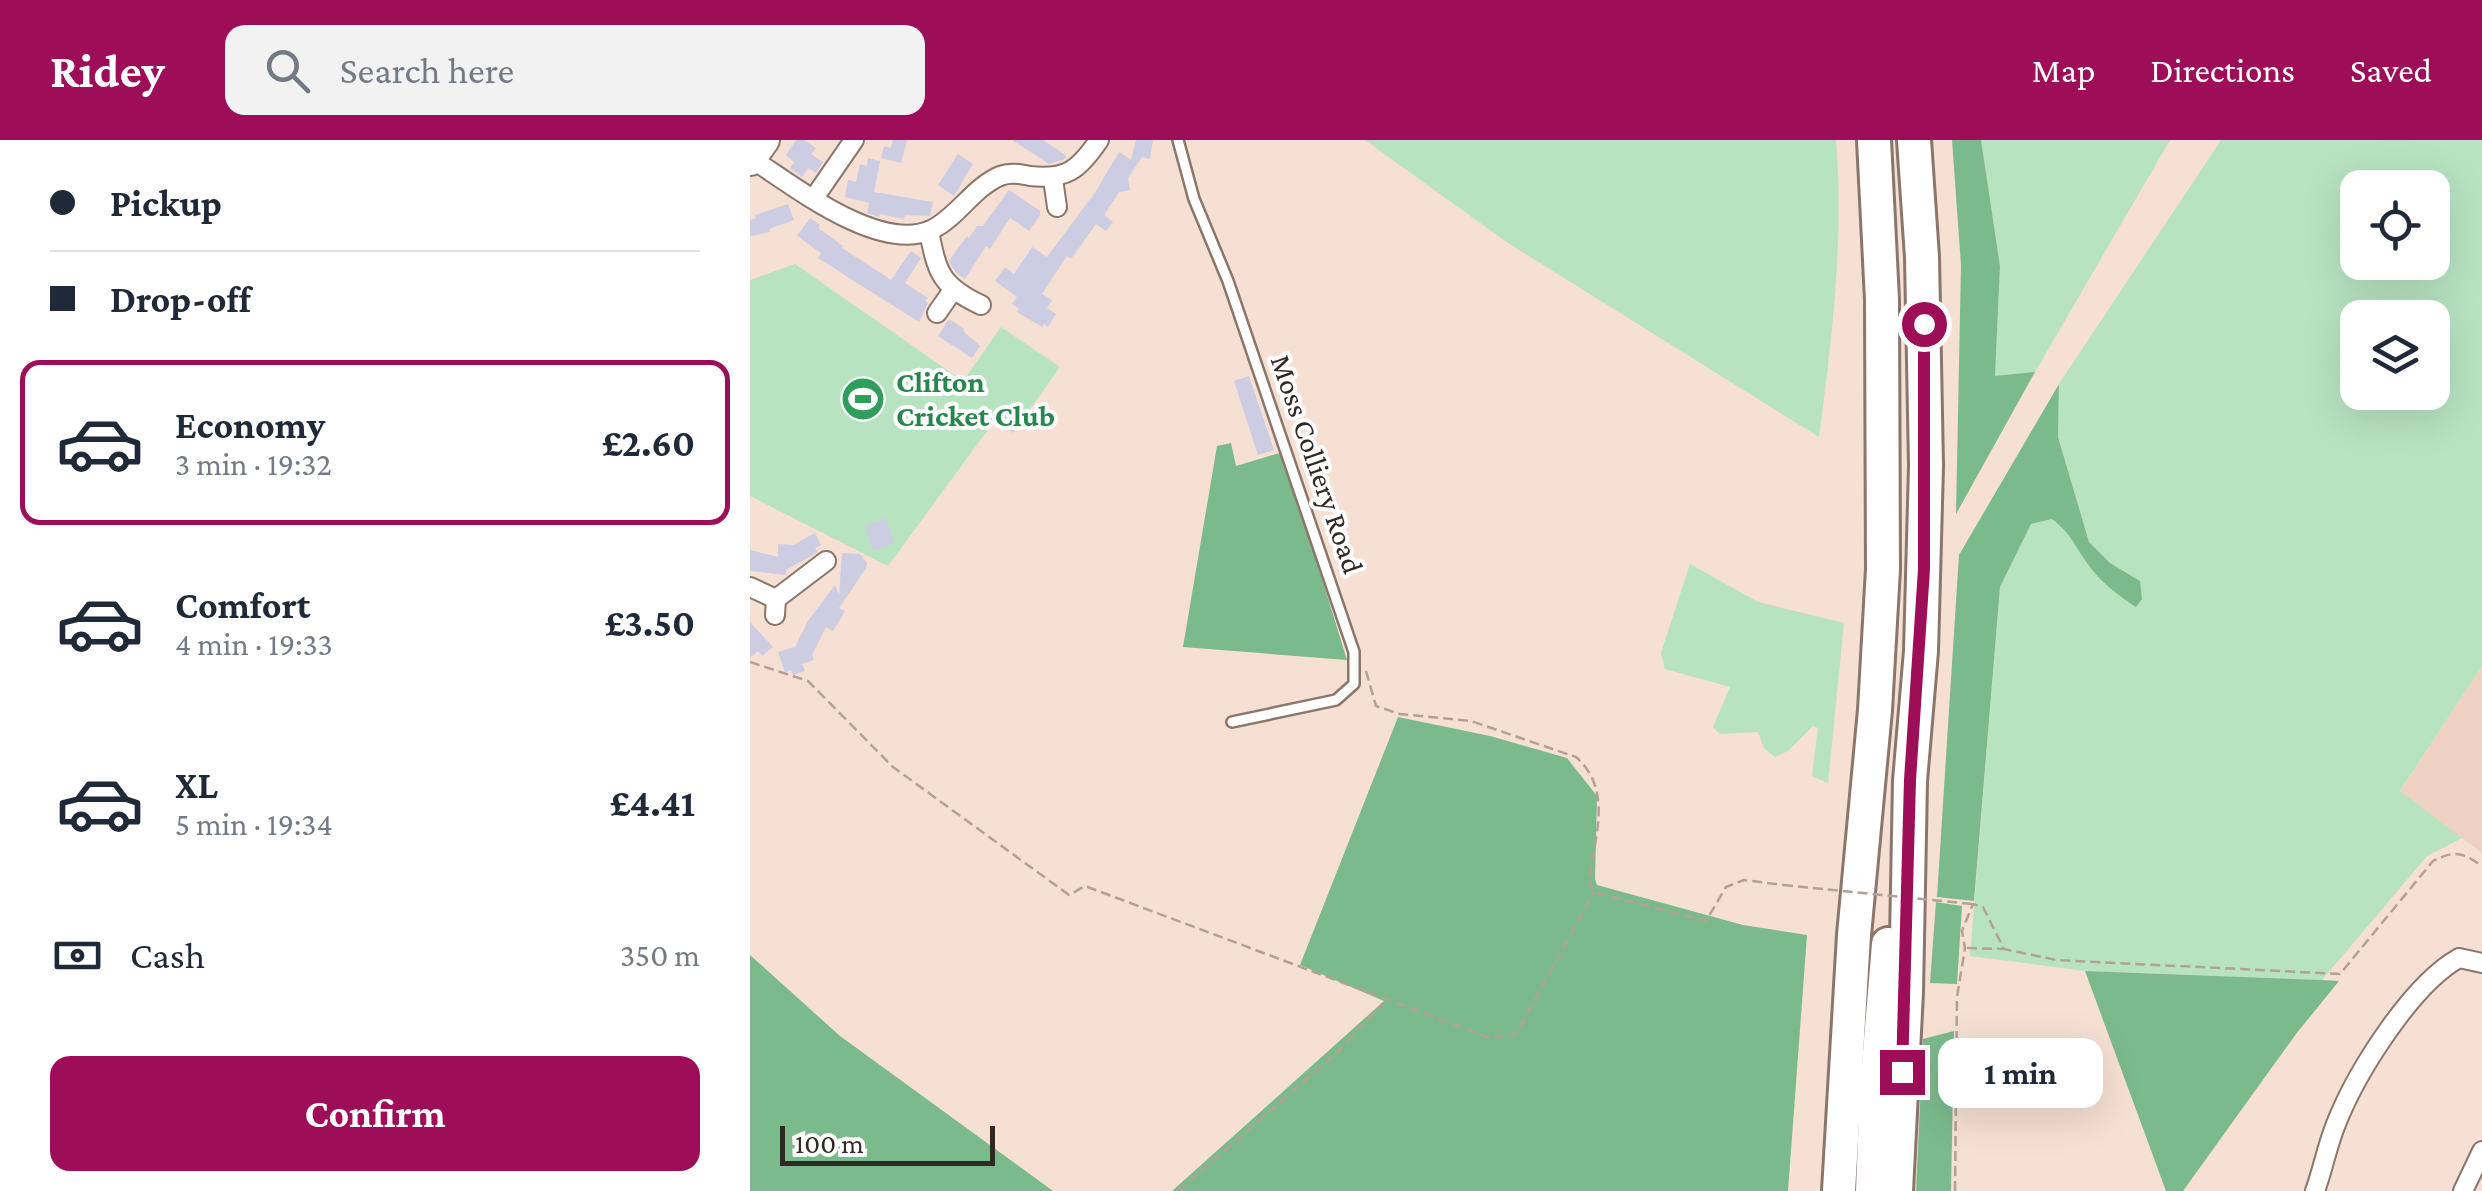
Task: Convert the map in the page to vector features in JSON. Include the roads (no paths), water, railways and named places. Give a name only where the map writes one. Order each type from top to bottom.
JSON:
[{"type":"highway","points":[[1839,1191],[1854,936],[1875,710],[1884,554],[1882,300],[1874,140]]},
{"type":"highway","points":[[1872,1191],[1882,994],[1910,780],[1920,651],[1926,466],[1922,257],[1914,140]]},
{"type":"highway","points":[[1896,1191],[1906,992],[1910,780]]},
{"type":"highway","points":[[1817,1191],[1829,1068],[1854,936]]},
{"type":"street","points":[[814,198],[854,140]]},
{"type":"street","points":[[756,153],[840,215],[876,229],[911,234],[928,231],[949,219],[988,182],[1000,176],[1012,173],[1053,179],[1067,174],[1099,140]]},
{"type":"street","points":[[1053,179],[1057,207]]},
{"type":"street","points":[[928,231],[936,264],[953,290],[981,305]]},
{"type":"street","points":[[936,313],[953,290]]},
{"type":"street","points":[[750,587],[775,608],[826,561]]},
{"type":"street","points":[[2315,1191],[2336,1124],[2388,1030],[2440,969],[2459,958],[2482,963]]},
{"type":"street","points":[[2463,1191],[2482,1151]]},
{"type":"lane","name":"Moss Colliery Road","points":[[1178,140],[1194,199],[1228,281],[1354,652],[1354,684],[1336,700],[1232,722]]},
{"type":"place","name":"Clifton Cricket Club","points":[[863,399]]}]
